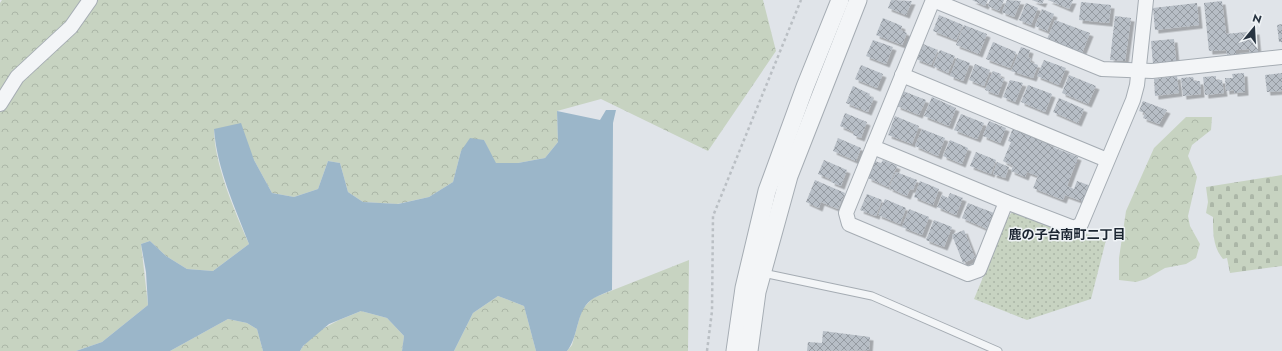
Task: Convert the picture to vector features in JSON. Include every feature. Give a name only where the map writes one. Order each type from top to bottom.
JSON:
[{"type":"street","points":[[0,104],[17,77],[71,27],[90,0]]},
{"type":"street","points":[[735,351],[744,288],[767,191],[805,87],[840,0]]},
{"type":"street","points":[[749,351],[757,292],[789,176],[858,0]]},
{"type":"street","points":[[1006,202],[979,270],[968,274],[849,224],[846,213],[933,0],[1102,69],[1138,72],[1282,57]]},
{"type":"street","points":[[874,147],[1006,202],[1074,228],[1082,224],[1107,160],[1133,100],[1138,72],[1146,0]]},
{"type":"street","points":[[902,75],[1107,160]]},
{"type":"lane","points":[[763,273],[872,296],[998,351]]},
{"type":"path","points":[[707,351],[712,311],[713,216],[801,0]]},
{"type":"green space","points":[[2,0],[763,0],[776,51],[708,151],[601,99],[557,111],[558,142],[545,158],[518,163],[495,163],[484,140],[461,151],[453,182],[429,197],[397,204],[363,202],[348,192],[340,163],[328,161],[318,189],[294,197],[272,193],[254,160],[214,129],[215,143],[221,172],[249,244],[213,271],[187,269],[166,256],[150,241],[141,244],[148,305],[102,342],[76,351],[0,351],[0,3]]},
{"type":"green space","points":[[1186,117],[1212,117],[1211,130],[1192,145],[1188,156],[1197,177],[1188,216],[1190,226],[1200,244],[1196,258],[1186,264],[1165,268],[1146,279],[1136,282],[1119,280],[1119,258],[1126,211],[1154,148]]},
{"type":"green space","points":[[1282,175],[1282,266],[1230,273],[1227,258],[1223,259],[1215,245],[1213,217],[1206,213],[1208,202],[1206,187]]},
{"type":"green space","points":[[1013,211],[1084,239],[1086,234],[1106,240],[1091,299],[1027,320],[974,299],[1008,217]]},
{"type":"green space","points":[[689,260],[688,351],[567,351],[572,345],[582,309],[593,298]]},
{"type":"green space","points":[[498,296],[524,306],[536,351],[454,351],[473,313]]},
{"type":"green space","points":[[361,311],[387,318],[404,336],[402,351],[300,351],[312,337],[320,331]]},
{"type":"green space","points":[[228,319],[247,323],[257,329],[263,351],[170,351]]},
{"type":"water","points":[[606,110],[616,110],[613,123],[612,290],[596,297],[588,303],[581,315],[574,338],[567,351],[536,351],[524,306],[498,296],[473,313],[454,351],[402,351],[404,336],[387,318],[361,311],[329,324],[303,346],[300,351],[263,351],[257,329],[247,323],[228,319],[170,351],[76,351],[102,342],[148,305],[146,272],[141,244],[150,241],[166,256],[187,269],[213,271],[249,244],[223,173],[214,129],[241,123],[254,160],[272,193],[294,197],[318,189],[328,161],[340,163],[348,192],[363,202],[398,204],[429,197],[453,182],[461,151],[470,138],[484,140],[496,163],[518,163],[545,158],[558,142],[557,111],[600,120]]},
{"type":"building","points":[[891,0],[912,1],[906,15],[888,8]]},
{"type":"building","points":[[972,0],[988,0],[985,6]]},
{"type":"building","points":[[990,0],[1004,0],[999,11],[988,6]]},
{"type":"building","points":[[1007,0],[1021,1],[1014,17],[1002,12]]},
{"type":"building","points":[[1032,0],[1044,0],[1042,4]]},
{"type":"building","points":[[1048,0],[1073,0],[1069,9]]},
{"type":"building","points":[[1222,1],[1226,34],[1256,31],[1258,52],[1250,53],[1249,49],[1236,50],[1236,54],[1227,55],[1226,50],[1209,51],[1204,3]]},
{"type":"building","points":[[1081,2],[1111,5],[1109,23],[1079,20]]},
{"type":"building","points":[[1026,3],[1038,8],[1031,25],[1019,20]]},
{"type":"building","points":[[1197,3],[1199,25],[1155,30],[1153,8]]},
{"type":"building","points":[[1042,9],[1054,14],[1047,31],[1035,26]]},
{"type":"building","points":[[939,15],[963,25],[956,40],[933,31]]},
{"type":"building","points":[[1115,16],[1131,18],[1125,61],[1110,60]]},
{"type":"building","points":[[883,18],[902,26],[901,30],[907,33],[902,45],[876,35]]},
{"type":"building","points":[[1055,20],[1090,33],[1082,53],[1047,39]]},
{"type":"building","points":[[1282,24],[1282,42],[1279,42],[1277,25]]},
{"type":"building","points":[[964,25],[987,34],[979,54],[956,45]]},
{"type":"building","points":[[1174,39],[1176,61],[1153,64],[1151,41]]},
{"type":"building","points":[[873,40],[893,47],[886,64],[866,56]]},
{"type":"building","points":[[993,42],[1016,52],[1010,68],[986,59]]},
{"type":"building","points":[[923,44],[938,50],[931,65],[916,59]]},
{"type":"building","points":[[1021,47],[1030,50],[1028,57],[1031,59],[1030,62],[1038,65],[1033,78],[1011,71]]},
{"type":"building","points":[[940,50],[955,56],[948,73],[933,66]]},
{"type":"building","points":[[957,58],[970,63],[963,81],[950,76]]},
{"type":"building","points":[[1044,60],[1066,68],[1059,85],[1037,76]]},
{"type":"building","points":[[975,64],[990,70],[984,86],[969,80]]},
{"type":"building","points":[[861,65],[883,74],[877,88],[855,79]]},
{"type":"building","points":[[993,71],[1001,74],[1000,77],[1004,79],[998,95],[985,90]]},
{"type":"building","points":[[1244,73],[1245,92],[1234,93],[1234,90],[1226,91],[1225,78],[1233,78],[1232,74]]},
{"type":"building","points":[[1282,73],[1282,91],[1267,92],[1265,75]]},
{"type":"building","points":[[1069,75],[1096,86],[1088,104],[1062,93]]},
{"type":"building","points":[[1177,76],[1179,93],[1155,96],[1154,79]]},
{"type":"building","points":[[1216,76],[1216,80],[1222,80],[1224,93],[1205,95],[1203,77]]},
{"type":"building","points":[[1193,77],[1194,81],[1200,81],[1201,94],[1183,96],[1181,78]]},
{"type":"building","points":[[1010,80],[1023,83],[1015,102],[1003,97]]},
{"type":"building","points":[[1028,85],[1052,94],[1045,112],[1021,102]]},
{"type":"building","points":[[853,86],[870,94],[869,96],[874,98],[868,112],[846,103]]},
{"type":"building","points":[[903,91],[926,100],[919,115],[897,106]]},
{"type":"building","points":[[932,97],[956,108],[949,126],[924,116]]},
{"type":"building","points":[[1059,98],[1084,109],[1078,123],[1053,112]]},
{"type":"building","points":[[1143,101],[1167,110],[1159,124],[1143,118],[1145,113],[1139,111]]},
{"type":"building","points":[[845,113],[867,122],[861,138],[853,135],[854,132],[840,126]]},
{"type":"building","points":[[961,114],[984,123],[977,139],[954,130]]},
{"type":"building","points":[[895,116],[919,126],[912,144],[888,135]]},
{"type":"building","points":[[989,121],[1006,128],[1000,143],[983,136]]},
{"type":"building","points":[[1013,128],[1051,143],[1050,146],[1078,157],[1067,186],[1074,189],[1077,181],[1091,186],[1084,202],[1065,195],[1063,200],[1033,188],[1038,176],[1027,172],[1025,177],[1011,171],[1013,166],[1003,161],[1011,142],[1008,141]]},
{"type":"building","points":[[922,129],[945,138],[938,156],[915,146]]},
{"type":"building","points":[[838,138],[861,148],[856,161],[833,151]]},
{"type":"building","points":[[950,140],[968,148],[962,164],[943,156]]},
{"type":"building","points":[[976,152],[996,160],[991,174],[970,166]]},
{"type":"building","points":[[824,160],[847,170],[841,186],[818,174]]},
{"type":"building","points":[[883,160],[897,166],[888,187],[868,178],[875,161],[881,163]]},
{"type":"building","points":[[997,162],[1009,167],[1005,178],[993,174]]},
{"type":"building","points":[[896,172],[917,180],[913,190],[910,189],[907,196],[889,188]]},
{"type":"building","points":[[815,180],[845,193],[838,209],[821,202],[819,208],[806,202]]},
{"type":"building","points":[[920,181],[939,189],[933,205],[914,197]]},
{"type":"building","points":[[950,193],[963,198],[956,215],[937,207],[942,195],[948,198]]},
{"type":"building","points":[[867,194],[882,200],[876,216],[860,210]]},
{"type":"building","points":[[885,199],[906,208],[900,224],[878,215]]},
{"type":"building","points":[[968,203],[994,213],[987,229],[962,218]]},
{"type":"building","points":[[909,209],[929,217],[922,235],[902,227]]},
{"type":"building","points":[[934,220],[952,227],[944,247],[926,240]]},
{"type":"building","points":[[964,230],[975,258],[963,263],[952,235]]},
{"type":"building","points":[[823,331],[870,337],[869,350],[807,351],[808,342],[822,343]]},
{"type":"district","name":"鹿の子台南町二丁目","points":[[1067,234]]}]
